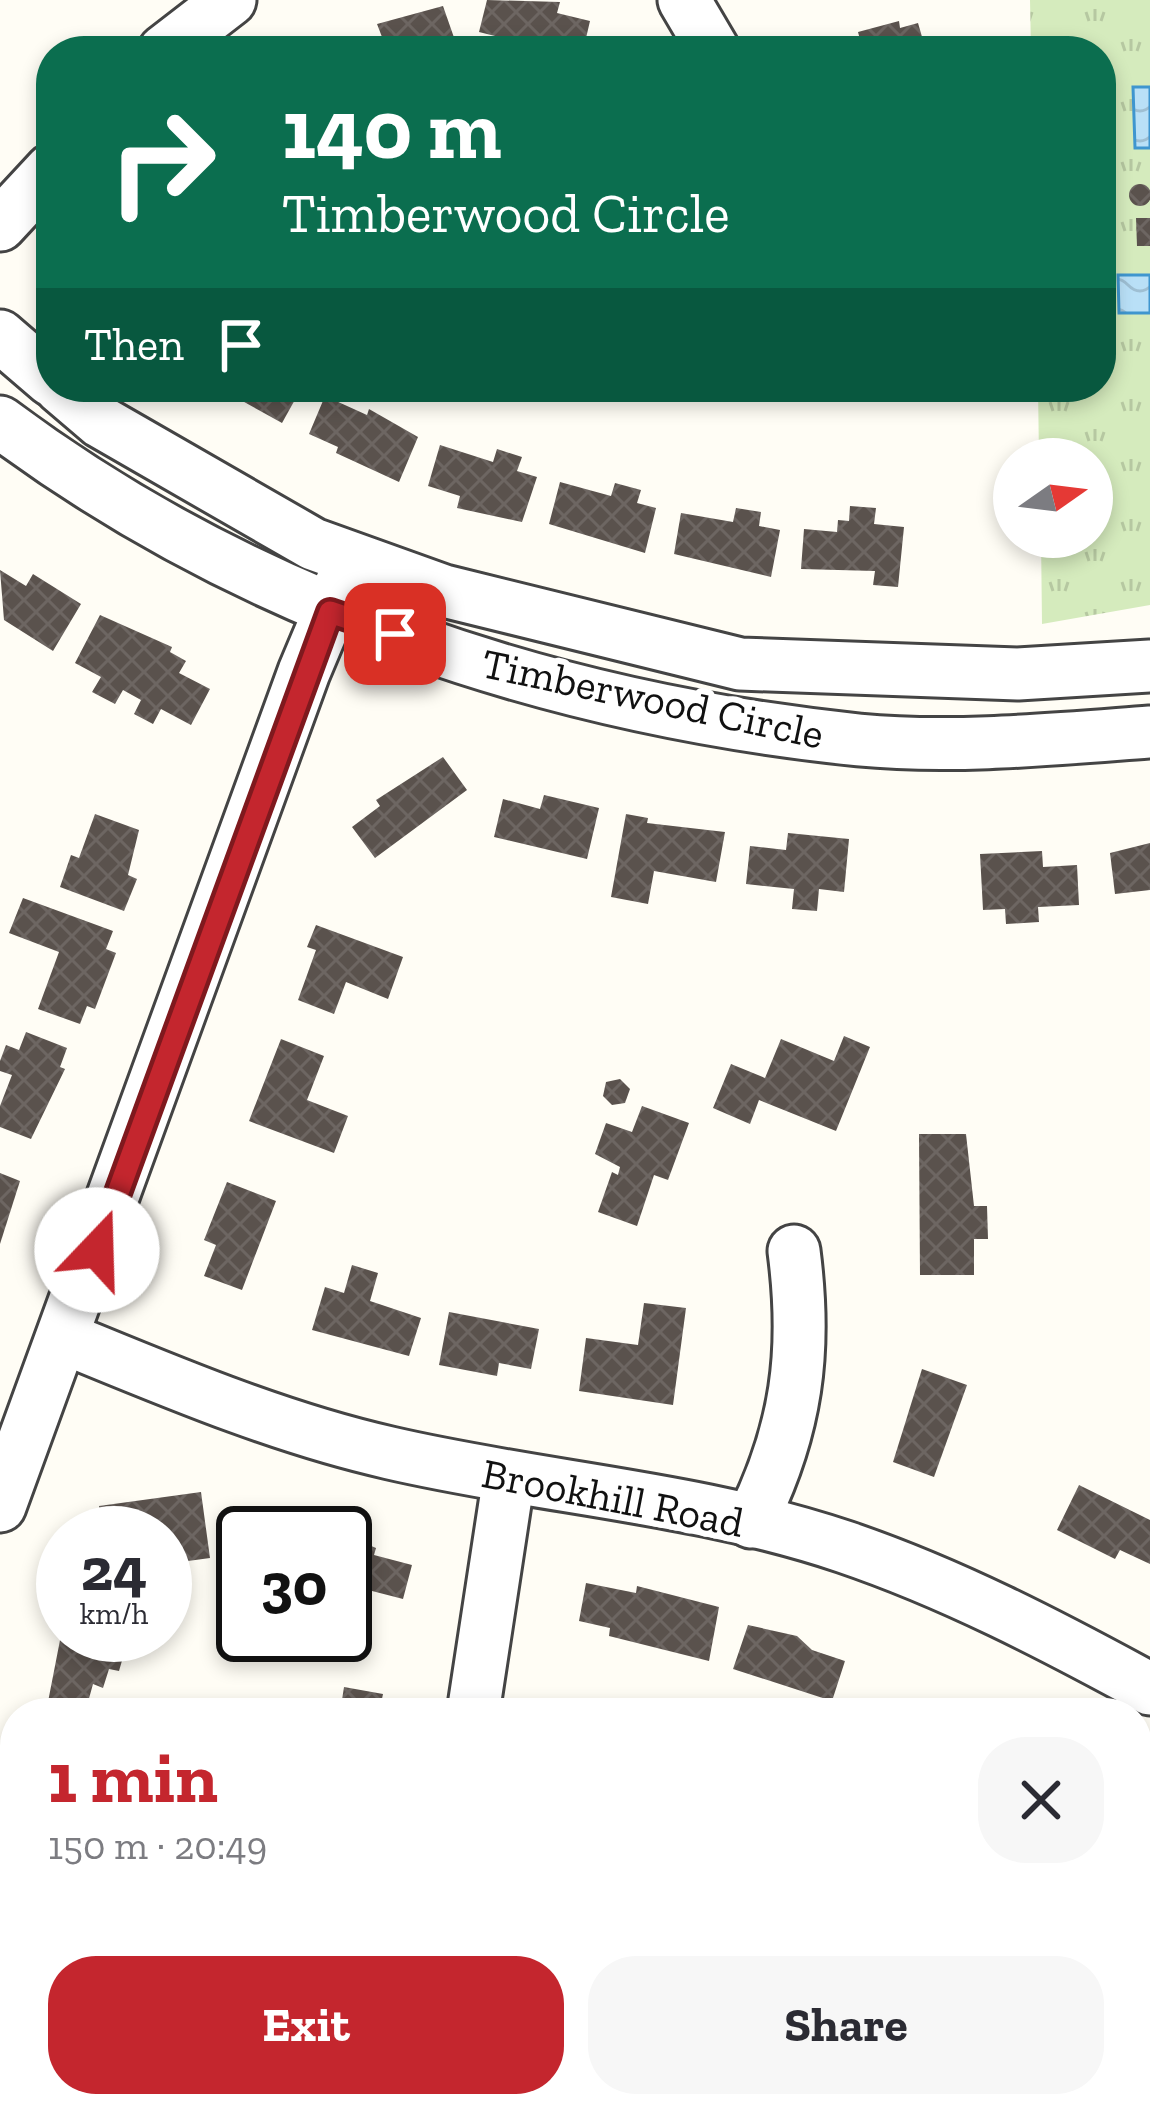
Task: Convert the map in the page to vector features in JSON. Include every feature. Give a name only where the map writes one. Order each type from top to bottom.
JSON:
[{"type":"street","points":[[183,36],[230,0]]},
{"type":"street","points":[[684,0],[704,36]]},
{"type":"street","points":[[0,225],[36,186]]},
{"type":"street","points":[[0,336],[36,367]]},
{"type":"street","name":"Timberwood Circle","points":[[78,402],[101,422],[313,544],[444,591],[740,664],[1018,674],[1150,666]]},
{"type":"street","name":"Timberwood Circle","points":[[0,422],[126,510],[330,612],[487,666],[719,720],[864,740],[1150,732]]},
{"type":"street","points":[[0,1506],[352,555]]},
{"type":"street","points":[[751,1522],[786,1442],[799,1367],[803,1322],[794,1251]]},
{"type":"street","name":"Brookhill Road","points":[[64,1338],[333,1438],[509,1477],[690,1506],[841,1546],[977,1599],[1150,1689]]},
{"type":"street","points":[[475,1698],[509,1477]]},
{"type":"green space","points":[[1030,0],[1150,0],[1150,605],[1042,624],[1041,558],[1113,558],[1113,438],[1039,438],[1038,402],[1116,402],[1116,36],[1031,36]]},
{"type":"water","points":[[1133,87],[1150,87],[1150,148],[1135,148]]},
{"type":"water","points":[[1118,275],[1150,275],[1150,313],[1119,313]]},
{"type":"building","points":[[487,0],[560,2],[557,13],[590,21],[586,36],[479,32]]},
{"type":"building","points":[[443,6],[453,36],[382,36],[377,24]]},
{"type":"building","points":[[899,21],[900,28],[918,23],[922,36],[859,36],[858,32]]},
{"type":"building","points":[[1140,184],[1151,195],[1140,206],[1129,195]]},
{"type":"building","points":[[1136,218],[1150,218],[1150,246],[1137,246]]},
{"type":"building","points":[[244,402],[294,402],[282,423]]},
{"type":"building","points":[[322,402],[338,402],[367,415],[369,409],[418,437],[399,482],[336,453],[338,447],[309,434]]},
{"type":"building","points":[[440,445],[493,462],[497,449],[522,457],[517,471],[537,477],[522,522],[457,508],[460,496],[428,486]]},
{"type":"building","points":[[560,482],[611,496],[615,483],[641,490],[637,503],[656,508],[645,553],[549,524]]},
{"type":"building","points":[[850,506],[876,508],[874,524],[904,527],[898,587],[873,585],[875,571],[801,569],[804,529],[837,532],[838,520],[849,521]]},
{"type":"building","points":[[736,508],[761,512],[759,526],[780,530],[771,577],[674,554],[681,513],[733,522]]},
{"type":"building","points":[[0,570],[26,586],[33,574],[81,604],[53,651],[4,620]]},
{"type":"building","points":[[100,615],[172,647],[170,652],[186,661],[179,673],[210,689],[191,725],[161,709],[153,724],[134,714],[141,700],[123,690],[115,704],[92,692],[101,677],[75,663]]},
{"type":"building","points":[[443,757],[467,790],[375,858],[352,827],[380,806],[376,800]]},
{"type":"building","points":[[544,795],[599,808],[587,859],[494,837],[503,799],[540,809]]},
{"type":"building","points":[[95,814],[139,830],[128,875],[137,879],[124,911],[60,887],[71,855],[79,858]]},
{"type":"building","points":[[626,814],[648,818],[647,823],[725,832],[716,882],[654,871],[648,904],[611,897]]},
{"type":"building","points":[[788,833],[849,839],[844,892],[819,889],[817,911],[792,909],[794,889],[746,884],[750,846],[786,850]]},
{"type":"building","points":[[1150,843],[1150,890],[1115,894],[1110,853]]},
{"type":"building","points":[[1042,851],[1043,867],[1077,865],[1079,905],[1038,907],[1039,922],[1006,924],[1005,909],[983,910],[980,854]]},
{"type":"building","points":[[23,898],[113,931],[106,949],[116,953],[95,1009],[87,1006],[80,1024],[38,1009],[59,952],[9,933]]},
{"type":"building","points":[[316,925],[403,957],[388,999],[346,982],[334,1014],[298,1000],[316,950],[307,947]]},
{"type":"building","points":[[26,1032],[67,1048],[60,1067],[65,1069],[31,1139],[0,1127],[0,1106],[12,1075],[0,1071],[0,1061],[6,1045],[19,1050]]},
{"type":"building","points":[[844,1036],[870,1047],[836,1131],[759,1100],[750,1124],[713,1108],[731,1064],[765,1078],[781,1039],[834,1061]]},
{"type":"building","points":[[281,1039],[324,1056],[307,1100],[348,1116],[334,1153],[249,1121]]},
{"type":"building","points":[[620,1079],[630,1089],[625,1103],[612,1105],[603,1096],[606,1082]]},
{"type":"building","points":[[642,1106],[689,1123],[668,1180],[654,1175],[637,1226],[598,1212],[612,1172],[618,1175],[620,1167],[595,1154],[606,1123],[632,1132]]},
{"type":"building","points":[[919,1134],[966,1134],[974,1206],[987,1206],[988,1239],[974,1239],[974,1275],[920,1275]]},
{"type":"building","points":[[0,1173],[20,1181],[0,1244]]},
{"type":"building","points":[[227,1182],[276,1201],[242,1290],[204,1276],[216,1245],[204,1240]]},
{"type":"building","points":[[352,1265],[378,1273],[370,1301],[421,1318],[409,1356],[312,1330],[325,1287],[344,1293]]},
{"type":"building","points":[[644,1303],[686,1308],[673,1405],[579,1391],[586,1338],[638,1345]]},
{"type":"building","points":[[449,1312],[539,1329],[531,1369],[499,1363],[497,1376],[439,1365]]},
{"type":"building","points":[[922,1369],[967,1385],[934,1477],[893,1462]]},
{"type":"building","points":[[1079,1485],[1150,1520],[1150,1564],[1120,1550],[1115,1559],[1057,1530]]},
{"type":"building","points":[[201,1492],[210,1558],[192,1560],[192,1506],[99,1506]]},
{"type":"building","points":[[372,1546],[374,1555],[412,1565],[403,1599],[372,1591]]},
{"type":"building","points":[[586,1583],[636,1593],[637,1586],[719,1607],[709,1661],[609,1636],[610,1628],[579,1621]]},
{"type":"building","points":[[748,1625],[797,1636],[812,1650],[845,1661],[833,1698],[733,1669]]},
{"type":"building","points":[[56,1662],[122,1662],[119,1671],[109,1669],[103,1688],[93,1684],[89,1698],[49,1698]]},
{"type":"building","points":[[344,1687],[383,1694],[382,1698],[342,1698]]},
{"type":"route","points":[[97,1250],[304,672],[330,612],[395,634]]}]
